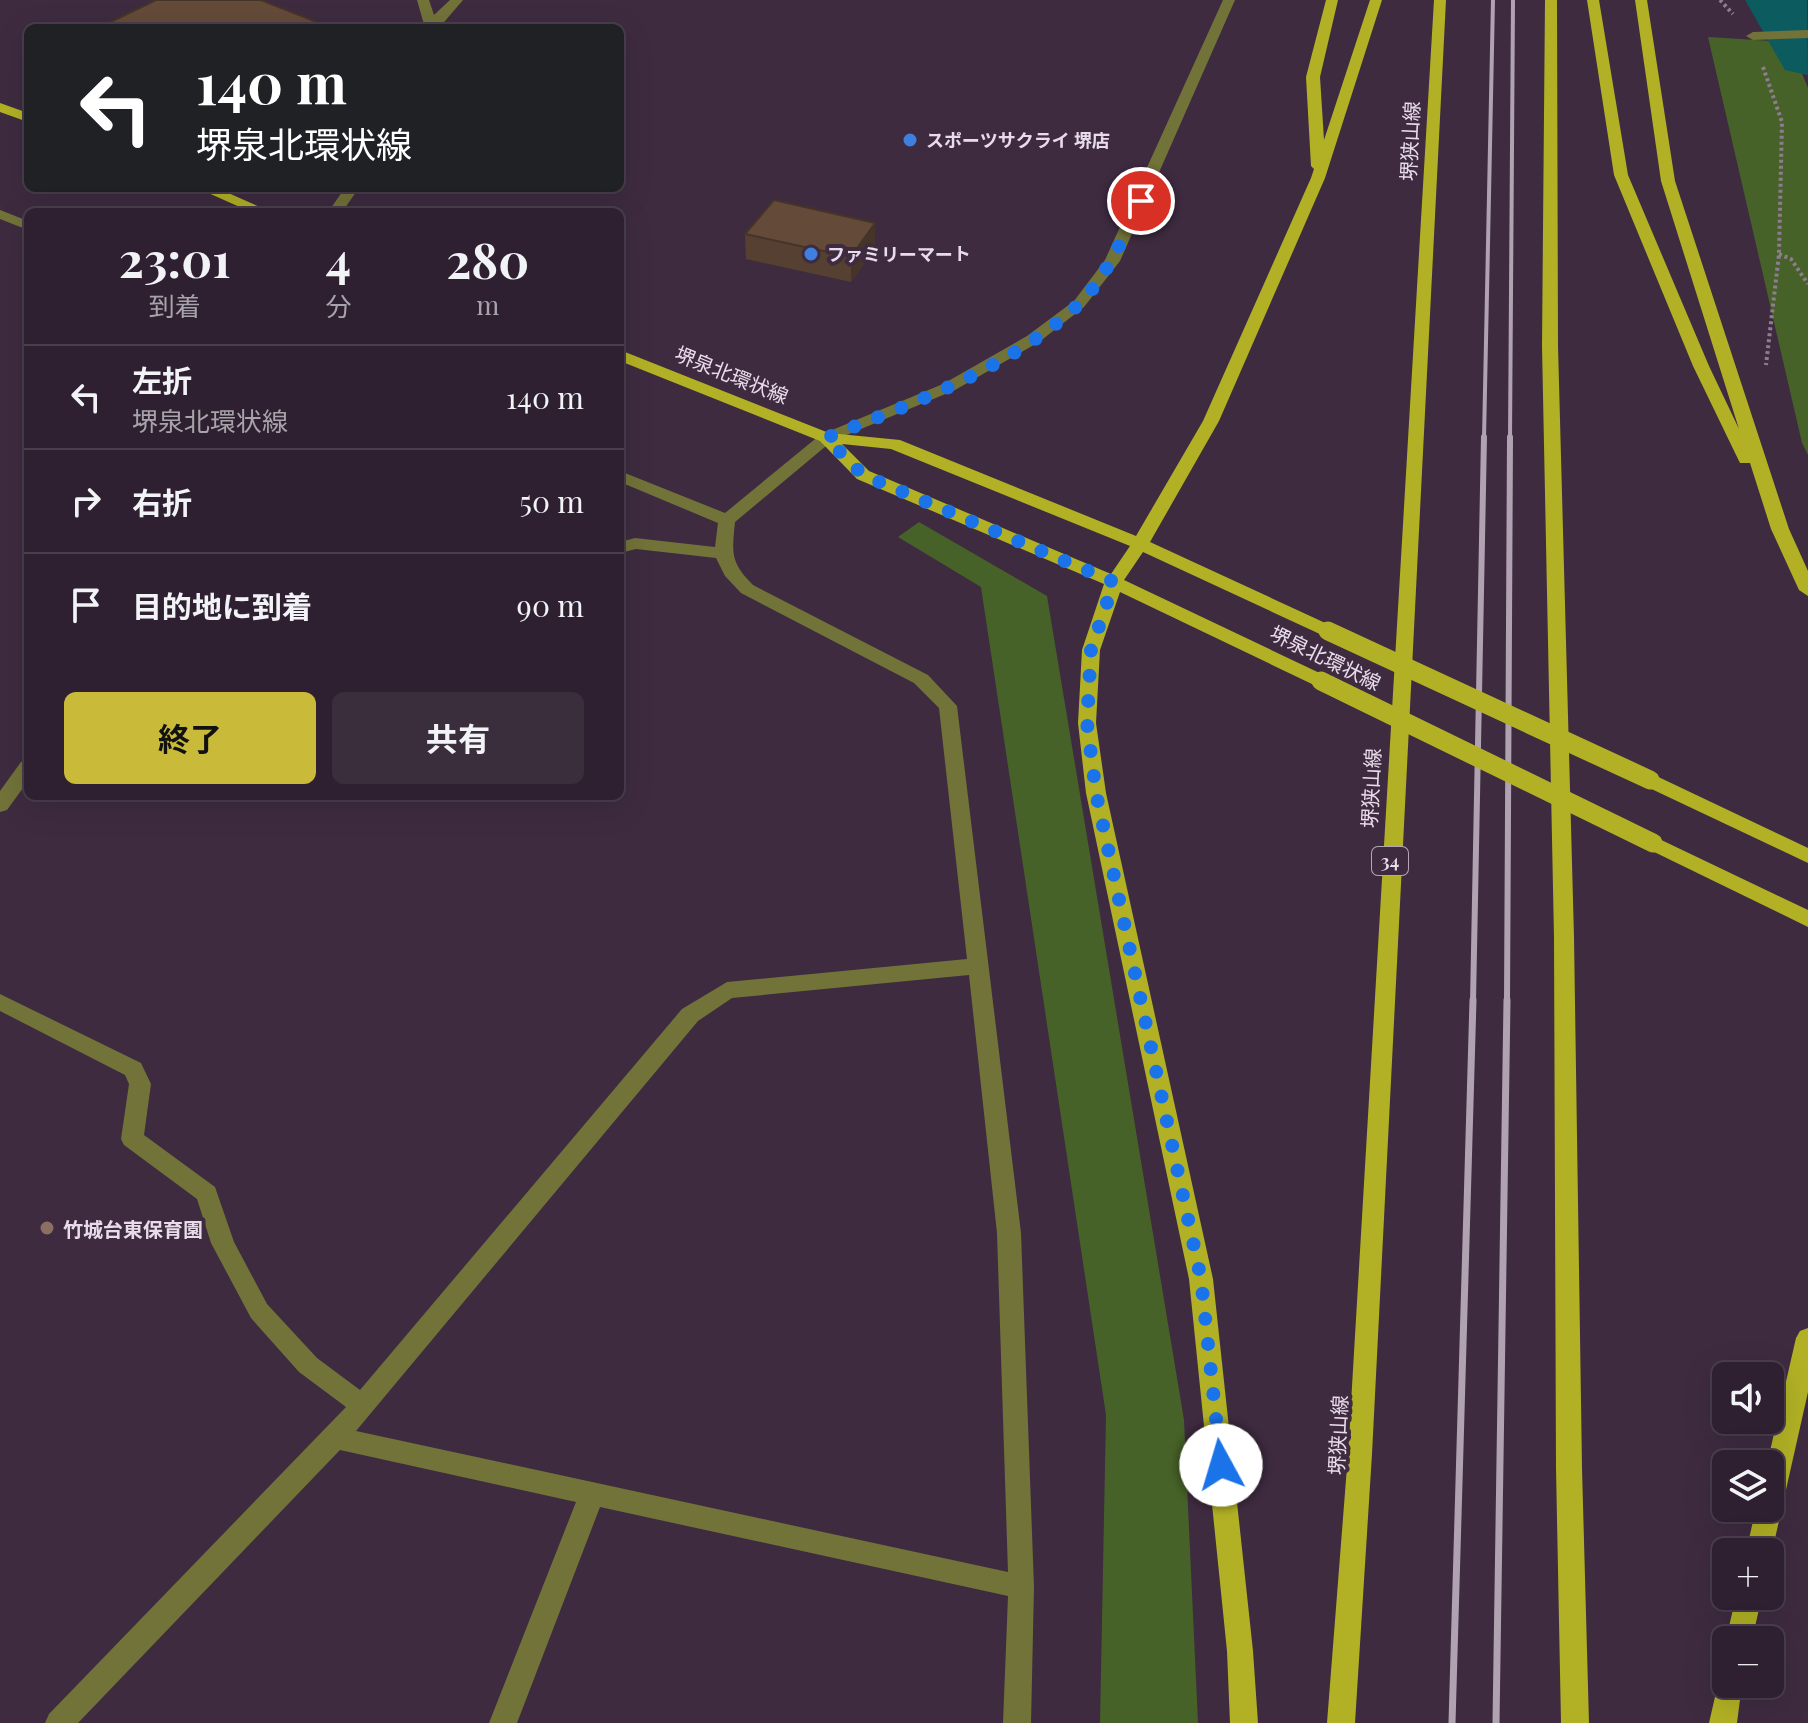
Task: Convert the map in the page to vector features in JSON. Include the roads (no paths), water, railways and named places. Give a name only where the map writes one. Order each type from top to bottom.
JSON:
[{"type":"main road","points":[[1318,178],[1313,77],[1332,0]]},
{"type":"main road","points":[[1244,1723],[1240,1651],[1201,1279],[1096,793],[1087,723],[1091,650],[1114,582],[1140,544],[1211,421],[1318,178],[1376,0]]},
{"type":"main road","name":"堺狭山線","points":[[1341,1723],[1360,1454],[1440,0]]},
{"type":"main road","points":[[1551,0],[1550,346],[1564,937],[1575,1723]]},
{"type":"main road","points":[[1593,0],[1621,175],[1701,366],[1808,590]]},
{"type":"main road","points":[[1641,0],[1668,181],[1780,529]]},
{"type":"main road","points":[[0,107],[24,116]]},
{"type":"main road","points":[[214,192],[254,208]]},
{"type":"main road","name":"堺泉北環状線","points":[[624,357],[826,438],[894,444],[1140,544],[1808,856]]},
{"type":"main road","name":"堺泉北環状線","points":[[826,438],[863,475],[1114,582],[1808,919]]},
{"type":"main road","points":[[1783,1450],[1808,1338]]},
{"type":"main road","points":[[1723,1723],[1727,1698]]},
{"type":"street","points":[[423,0],[431,24]]},
{"type":"street","points":[[434,24],[457,0]]},
{"type":"street","points":[[1017,1723],[1021,1587],[1009,1233],[948,706],[921,679],[747,589],[726,570],[723,553],[727,520],[826,438],[949,387],[1033,339],[1079,304],[1112,261],[1229,0]]},
{"type":"street","points":[[1753,36],[1808,34]]},
{"type":"street","points":[[0,214],[24,224]]},
{"type":"street","points":[[624,478],[727,520]]},
{"type":"street","points":[[624,547],[635,543],[723,553]]},
{"type":"street","points":[[0,805],[24,772]]},
{"type":"street","points":[[59,1723],[335,1438],[690,1015],[727,990],[978,966]]},
{"type":"street","points":[[0,1002],[133,1069],[140,1084],[132,1139],[207,1194],[223,1243],[259,1311],[308,1365],[363,1406]]},
{"type":"street","points":[[335,1438],[1021,1587]]},
{"type":"street","points":[[503,1723],[592,1494]]},
{"type":"waterway","points":[[1776,0],[1808,56]]},
{"type":"railway","points":[[1484,439],[1493,0]]},
{"type":"railway","points":[[1510,439],[1513,0]]},
{"type":"railway","points":[[1473,1002],[1484,437]]},
{"type":"railway","points":[[1507,1002],[1510,437]]},
{"type":"railway","points":[[1452,1723],[1473,1000]]},
{"type":"railway","points":[[1496,1723],[1507,1000]]},
{"type":"place","name":"スポーツサクライ 堺店","points":[[910,140]]},
{"type":"place","name":"ファミリーマート","points":[[811,254]]},
{"type":"place","name":"竹城台東保育園","points":[[47,1228]]}]
